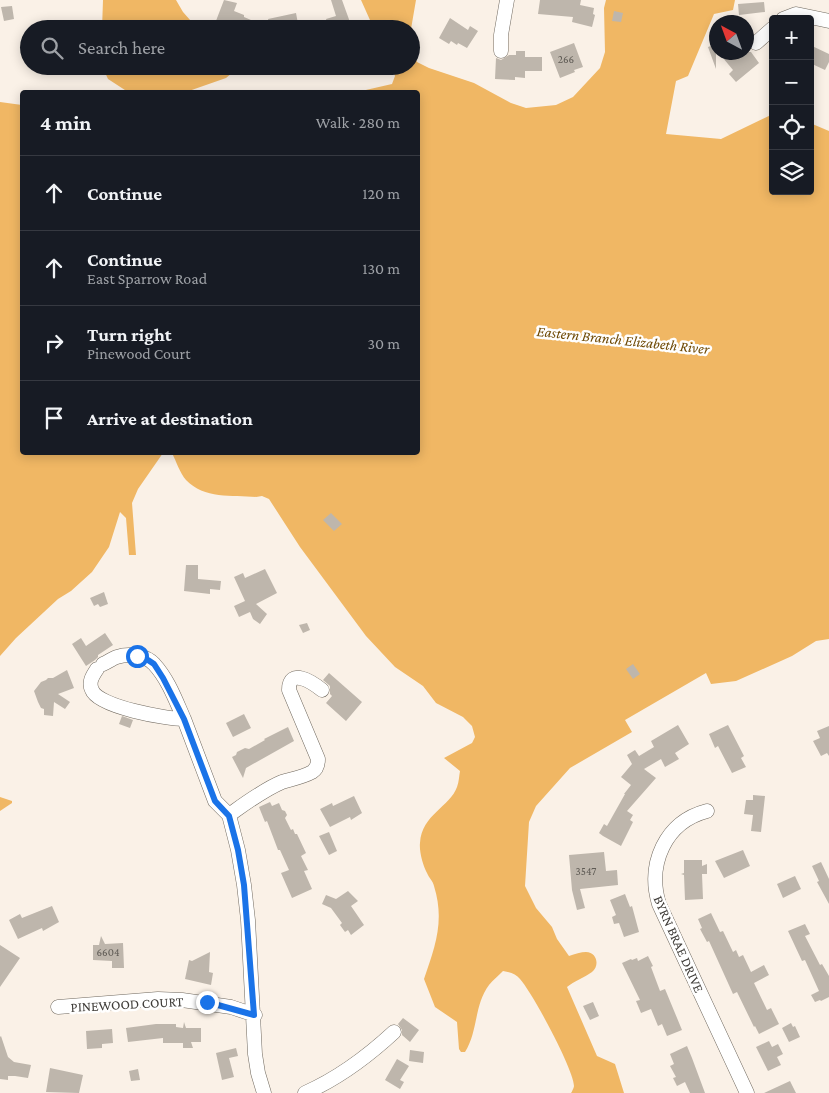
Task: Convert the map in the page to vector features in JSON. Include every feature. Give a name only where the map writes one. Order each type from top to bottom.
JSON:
[{"type":"street","points":[[501,51],[500,35],[507,0]]},
{"type":"street","points":[[814,18],[829,21]]},
{"type":"street","points":[[756,43],[769,32]]},
{"type":"street","points":[[184,719],[170,719],[105,701],[96,696],[92,691],[90,684],[92,678],[100,666],[117,657],[129,655],[148,660],[154,664],[184,719],[215,801],[229,816],[238,850],[244,885],[254,1015],[255,1054],[264,1093]]},
{"type":"street","points":[[229,816],[266,790],[312,772],[316,768],[318,759],[288,690],[291,681],[296,678],[302,678],[313,683],[322,690]]},
{"type":"street","name":"BYRN BRAE DRIVE","points":[[707,811],[690,817],[680,824],[664,843],[656,867],[656,893],[659,904],[748,1093]]},
{"type":"street","name":"PINEWOOD COURT","points":[[58,1007],[158,999],[182,1000],[223,1006],[254,1015]]},
{"type":"street","points":[[304,1093],[341,1075],[373,1052],[394,1032]]},
{"type":"water","points":[[103,0],[176,0],[190,20],[102,20]]},
{"type":"water","points":[[361,0],[416,0],[413,20],[370,20]]},
{"type":"water","name":"Eastern Branch Elizabeth River","points":[[606,0],[735,0],[733,10],[709,15],[709,26],[688,76],[676,81],[666,134],[721,139],[769,116],[769,195],[814,195],[814,125],[829,131],[829,639],[816,641],[792,656],[736,681],[711,684],[706,673],[625,720],[632,732],[570,768],[536,806],[529,822],[525,886],[536,908],[552,927],[557,939],[569,956],[586,952],[593,954],[595,957],[597,963],[594,969],[567,987],[597,1056],[615,1064],[624,1093],[571,1093],[574,1086],[572,1077],[552,1031],[534,999],[517,976],[503,971],[489,985],[481,1001],[472,1036],[465,1052],[461,1052],[459,1049],[457,1022],[435,1007],[424,979],[435,945],[439,911],[433,884],[422,858],[420,846],[422,833],[431,818],[449,800],[457,787],[460,771],[444,758],[472,743],[475,737],[472,726],[463,717],[436,703],[423,686],[395,667],[366,636],[300,547],[269,499],[262,496],[219,495],[201,490],[186,480],[173,455],[420,455],[420,90],[366,90],[392,84],[395,75],[420,75],[420,64],[474,83],[511,103],[526,108],[556,105],[573,97],[600,68],[605,52],[604,8]]},
{"type":"water","points":[[106,75],[230,75],[192,90],[125,90],[108,79]]},
{"type":"water","points":[[0,102],[20,105],[20,455],[162,455],[138,489],[132,503],[136,555],[129,555],[126,518],[120,512],[109,547],[92,572],[71,591],[58,599],[16,638],[0,656]]},
{"type":"water","points":[[0,797],[12,801],[12,803],[0,811]]},
{"type":"building","points":[[224,0],[237,3],[234,11],[251,20],[216,20]]},
{"type":"building","points":[[331,0],[342,0],[349,20],[326,20],[336,16]]},
{"type":"building","points":[[540,0],[581,0],[580,5],[594,8],[593,14],[595,15],[592,27],[572,22],[573,17],[538,14]]},
{"type":"building","points":[[764,2],[765,12],[739,15],[738,4]]},
{"type":"building","points":[[12,6],[14,19],[4,21],[1,7]]},
{"type":"building","points":[[614,11],[623,13],[621,22],[612,21]]},
{"type":"building","points":[[296,13],[297,20],[268,20]]},
{"type":"building","points":[[450,18],[468,30],[470,26],[478,31],[467,48],[451,41],[449,44],[439,38]]},
{"type":"building","points":[[574,43],[583,67],[560,78],[550,52]]},
{"type":"building","points":[[814,47],[829,54],[829,62],[825,70],[814,65]]},
{"type":"building","points":[[516,51],[525,51],[525,57],[542,57],[542,71],[525,71],[525,78],[515,77],[515,80],[495,79],[496,58],[501,60],[509,55],[516,55]]},
{"type":"building","points":[[754,56],[759,63],[736,82],[729,74],[733,70],[725,60],[754,60]]},
{"type":"building","points":[[331,513],[342,524],[334,531],[323,520]]},
{"type":"building","points":[[186,565],[198,565],[198,579],[221,581],[220,590],[210,589],[210,594],[184,591]]},
{"type":"building","points":[[265,569],[277,593],[256,604],[267,614],[260,624],[253,619],[250,612],[239,617],[234,606],[245,601],[234,577],[243,573],[245,578]]},
{"type":"building","points":[[104,592],[108,604],[100,607],[98,604],[94,606],[90,598]]},
{"type":"building","points":[[307,623],[310,630],[303,633],[299,625]]},
{"type":"building","points":[[105,633],[113,645],[86,666],[72,644],[81,638],[86,646]]},
{"type":"building","points":[[633,664],[640,674],[633,679],[626,669]]},
{"type":"building","points":[[67,670],[74,688],[58,694],[70,702],[65,709],[54,702],[53,716],[44,715],[44,709],[41,708],[34,691],[41,682]]},
{"type":"building","points":[[329,673],[362,702],[346,721],[326,703],[332,696],[330,694],[330,686],[323,680]]},
{"type":"building","points":[[244,714],[251,728],[233,737],[226,723]]},
{"type":"building","points":[[122,716],[133,720],[130,728],[119,724]]},
{"type":"building","points":[[678,725],[689,744],[675,753],[679,759],[665,767],[661,759],[644,769],[656,778],[627,811],[633,815],[630,820],[633,822],[621,846],[603,836],[599,833],[604,824],[607,826],[631,785],[621,777],[632,764],[627,755],[635,750],[639,756],[654,747],[651,741]]},
{"type":"building","points":[[728,725],[744,756],[741,758],[746,767],[732,773],[718,746],[715,748],[709,734]]},
{"type":"building","points":[[829,726],[829,756],[827,753],[821,756],[813,741],[820,738],[817,731]]},
{"type":"building","points":[[288,727],[294,741],[246,768],[243,778],[232,757],[237,752],[245,748],[249,749]]},
{"type":"building","points":[[753,795],[765,796],[761,832],[751,831],[753,815],[744,814],[746,800],[753,800]]},
{"type":"building","points":[[354,796],[362,813],[351,820],[350,817],[330,827],[320,809],[332,803],[333,806]]},
{"type":"building","points":[[270,802],[272,806],[279,803],[282,810],[285,811],[287,815],[285,818],[291,830],[293,829],[295,834],[297,834],[306,853],[301,856],[308,870],[304,871],[312,889],[292,898],[281,873],[289,870],[259,807]]},
{"type":"building","points":[[329,832],[337,851],[329,855],[319,836]]},
{"type":"building","points":[[743,850],[750,866],[724,878],[715,861]]},
{"type":"building","points":[[604,852],[606,871],[617,870],[618,885],[580,889],[585,908],[577,910],[572,890],[569,855]]},
{"type":"building","points":[[684,860],[702,860],[702,866],[707,864],[707,874],[702,874],[703,899],[685,900],[684,875],[681,874],[684,873]]},
{"type":"building","points":[[821,862],[829,879],[829,904],[817,882],[819,881],[812,866]]},
{"type":"building","points":[[795,876],[801,889],[783,898],[777,884]]},
{"type":"building","points":[[348,891],[358,901],[351,906],[364,925],[351,935],[348,930],[345,932],[340,925],[342,923],[331,908],[322,904],[326,895],[336,899]]},
{"type":"building","points":[[625,894],[630,907],[632,906],[639,932],[624,937],[619,923],[614,924],[612,917],[616,915],[610,900]]},
{"type":"building","points":[[52,906],[59,922],[43,931],[42,928],[18,939],[9,920],[20,914],[22,918]]},
{"type":"building","points":[[711,913],[720,932],[723,931],[733,952],[736,950],[739,957],[743,955],[751,972],[764,965],[769,975],[754,983],[767,1010],[771,1008],[779,1024],[759,1034],[737,992],[733,994],[709,941],[707,942],[700,929],[702,928],[698,919]]},
{"type":"building","points":[[805,924],[810,934],[805,936],[820,965],[822,964],[829,976],[829,997],[821,1001],[815,1002],[811,995],[819,991],[805,960],[802,961],[788,931]]},
{"type":"building","points":[[101,936],[105,944],[123,943],[124,968],[112,968],[112,961],[93,960],[93,945],[99,945]]},
{"type":"building","points":[[0,945],[20,958],[0,987]]},
{"type":"building","points":[[210,952],[209,972],[213,973],[211,985],[185,979],[189,960],[192,961]]},
{"type":"building","points":[[648,956],[660,991],[665,989],[682,1030],[667,1036],[662,1024],[658,1026],[651,1009],[641,1013],[636,1001],[640,1000],[622,963],[637,958],[638,961]]},
{"type":"building","points":[[593,1002],[599,1016],[590,1020],[583,1006]]},
{"type":"building","points":[[403,1018],[419,1030],[410,1042],[402,1035],[402,1030],[398,1024]]},
{"type":"building","points":[[184,1022],[186,1028],[201,1028],[201,1042],[191,1042],[193,1048],[183,1048],[183,1043],[163,1043],[163,1038],[128,1042],[126,1028],[156,1024],[176,1024],[176,1027],[183,1028]]},
{"type":"building","points":[[791,1023],[793,1027],[795,1026],[800,1037],[789,1042],[782,1028]]},
{"type":"building","points":[[112,1029],[113,1043],[102,1044],[102,1048],[87,1049],[86,1031]]},
{"type":"building","points":[[1,1036],[8,1057],[14,1062],[31,1065],[28,1078],[8,1076],[8,1080],[0,1079]]},
{"type":"building","points":[[769,1041],[772,1047],[778,1044],[783,1054],[777,1057],[781,1065],[768,1071],[756,1047]]},
{"type":"building","points":[[687,1046],[705,1093],[690,1093],[685,1082],[677,1086],[673,1078],[676,1077],[670,1066],[674,1064],[670,1054]]},
{"type":"building","points":[[236,1048],[238,1056],[229,1058],[234,1077],[222,1080],[216,1053]]},
{"type":"building","points":[[410,1050],[424,1052],[423,1063],[409,1061]]},
{"type":"building","points":[[397,1059],[409,1066],[400,1080],[404,1082],[400,1089],[385,1080]]},
{"type":"building","points":[[50,1068],[83,1075],[79,1093],[46,1092]]},
{"type":"building","points":[[138,1069],[140,1080],[131,1081],[129,1071]]},
{"type":"building","points":[[790,1081],[796,1093],[764,1093]]},
{"type":"route","points":[[137,656],[154,664],[176,700],[215,801],[229,816],[238,850],[248,920],[254,1015],[231,1007],[207,1002]]}]
